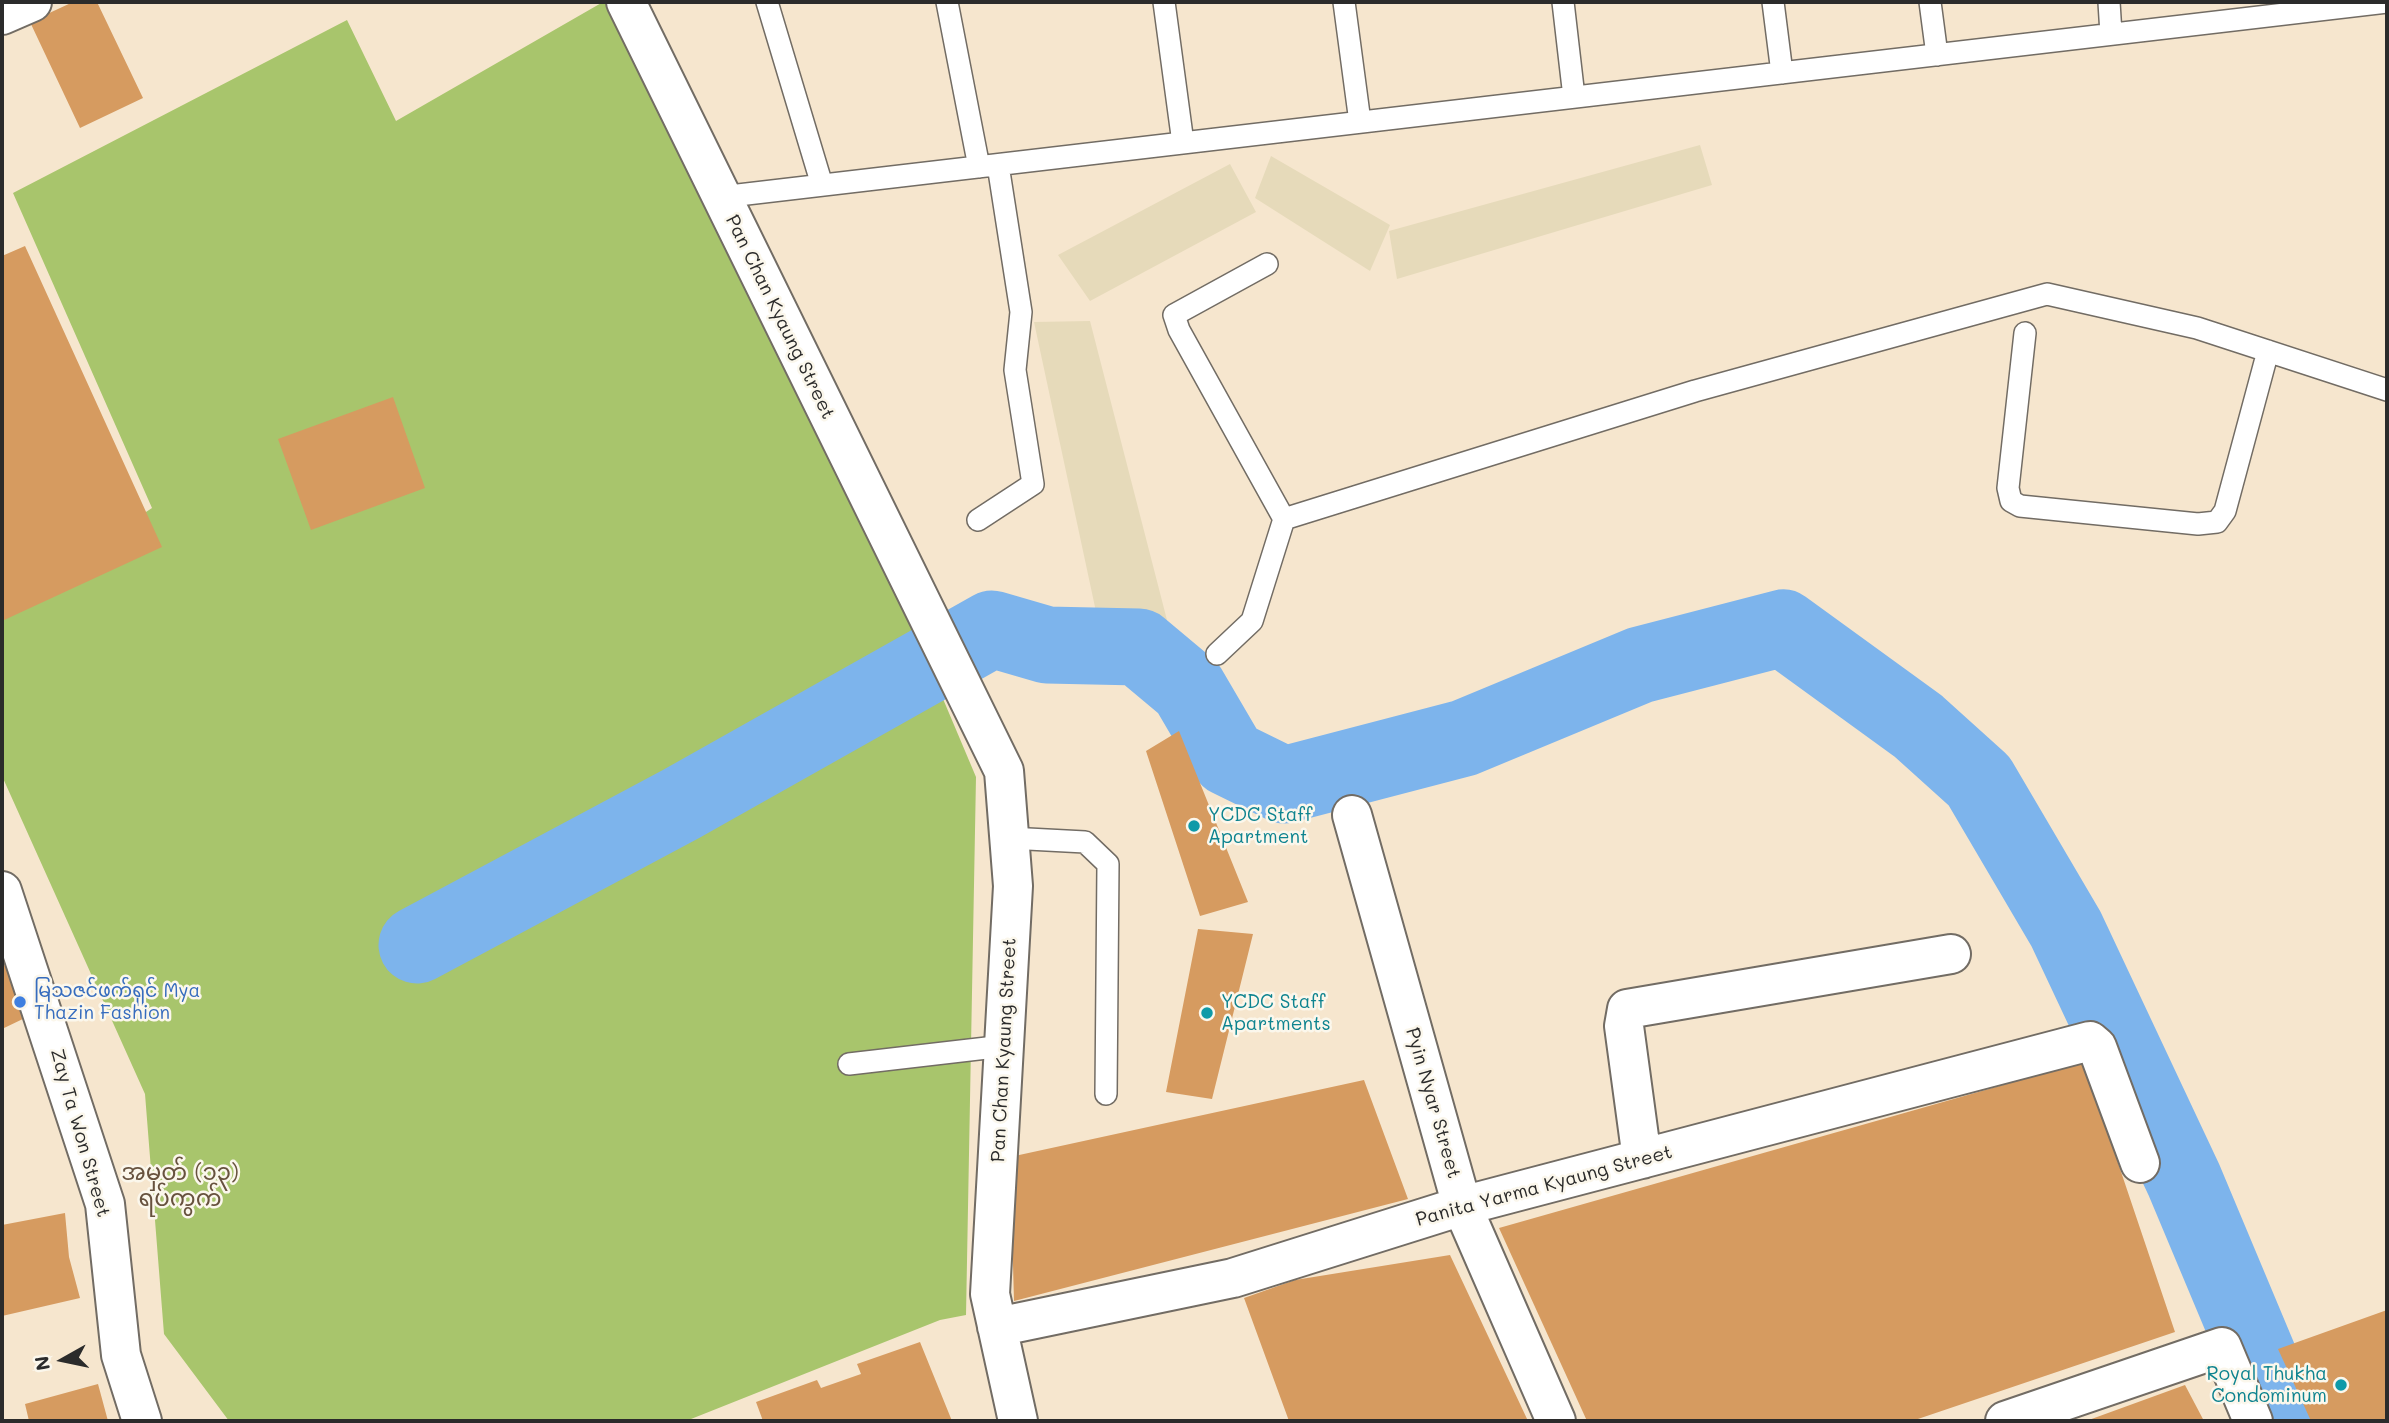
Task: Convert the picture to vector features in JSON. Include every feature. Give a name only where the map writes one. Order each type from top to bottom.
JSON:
[{"type":"street","points":[[2,15],[32,2]]},
{"type":"street","name":"Pan Chan Kyaung Street","points":[[626,2],[1004,771],[1013,886],[990,1294],[1018,1421]]},
{"type":"street","name":"Pyin Nyar Street","points":[[1352,815],[1462,1206],[1556,1421]]},
{"type":"street","name":"Zay Ta Won Street","points":[[2,891],[105,1204],[121,1355],[142,1421]]},
{"type":"street","points":[[1642,1159],[1624,1026],[1628,1009],[1951,954]]},
{"type":"street","name":"Panita Yarma Kyaung Street","points":[[998,1327],[1233,1278],[1462,1206],[2090,1041],[2097,1047],[2140,1163]]},
{"type":"street","points":[[2005,1421],[2222,1347],[2253,1421]]},
{"type":"lane","points":[[767,2],[822,185]]},
{"type":"lane","points":[[947,2],[1021,312],[1015,370],[1033,484],[978,520]]},
{"type":"lane","points":[[1164,2],[1184,143]]},
{"type":"lane","points":[[1344,2],[1360,122]]},
{"type":"lane","points":[[1563,2],[1574,97]]},
{"type":"lane","points":[[1773,2],[1782,73]]},
{"type":"lane","points":[[1930,2],[1937,55]]},
{"type":"lane","points":[[2109,2],[2111,34]]},
{"type":"lane","points":[[721,197],[2387,2]]},
{"type":"lane","points":[[1217,654],[1252,621],[1284,519],[1179,330],[1174,315],[1266,264]]},
{"type":"lane","points":[[1284,519],[1695,391],[2047,294],[2197,328],[2387,390]]},
{"type":"lane","points":[[2025,333],[2008,488],[2011,501],[2020,506],[2198,524],[2217,523],[2225,511],[2268,351]]},
{"type":"lane","points":[[1009,838],[1085,842],[1108,864],[1106,1094]]},
{"type":"lane","points":[[849,1064],[1004,1046]]},
{"type":"shaded area","points":[[1700,145],[1712,185],[1397,279],[1389,231]]},
{"type":"shaded area","points":[[1271,156],[1390,225],[1370,271],[1255,198]]},
{"type":"shaded area","points":[[1230,164],[1256,212],[1090,301],[1058,255]]},
{"type":"shaded area","points":[[1090,321],[1168,624],[1098,621],[1034,322]]},
{"type":"green space","points":[[606,2],[919,642],[976,777],[966,1315],[940,1320],[686,1421],[229,1421],[164,1334],[145,1094],[2,776],[2,607],[152,508],[13,193],[347,20],[396,121]]},
{"type":"building","points":[[73,2],[97,2],[143,98],[80,128],[30,22]]},
{"type":"building","points":[[25,246],[162,547],[2,621],[2,256]]},
{"type":"building","points":[[393,397],[425,488],[311,530],[278,439]]},
{"type":"building","name":"YCDC Staff Apartment","points":[[1179,731],[1248,902],[1200,916],[1146,751]]},
{"type":"building","name":"YCDC Staff Apartments","points":[[1198,929],[1253,934],[1212,1099],[1166,1092]]},
{"type":"building","points":[[2,959],[27,1017],[2,1029]]},
{"type":"building","points":[[2084,1062],[2175,1332],[1912,1421],[1587,1421],[1499,1228]]},
{"type":"building","points":[[1364,1080],[1408,1199],[1014,1301],[1010,1157]]},
{"type":"building","points":[[65,1213],[69,1257],[80,1298],[2,1316],[2,1225]]},
{"type":"building","points":[[1450,1255],[1528,1421],[1289,1421],[1244,1298],[1295,1280]]},
{"type":"building","name":"Royal Thukha Condominum","points":[[2387,1310],[2387,1421],[2311,1421],[2278,1349]]},
{"type":"building","points":[[920,1342],[952,1421],[763,1421],[756,1402],[817,1380],[821,1388],[861,1374],[857,1364]]},
{"type":"building","points":[[98,1384],[108,1421],[29,1421],[25,1404]]},
{"type":"building","points":[[2185,1385],[2204,1421],[2086,1421]]},
{"type":"waterway","points":[[417,945],[681,804],[992,629],[1047,645],[1139,647],[1188,688],[1229,758],[1284,785],[1464,738],[1640,665],[1783,628],[1918,726],[1979,781],[2066,929],[2184,1180],[2285,1421]]},
{"type":"place","name":"YCDC Staff Apartment","points":[[1194,826]]},
{"type":"place","name":"မြသဇင်ဖက်ရှင် Mya Thazin Fashion","points":[[20,1002]]},
{"type":"place","name":"YCDC Staff Apartments","points":[[1207,1013]]},
{"type":"place","name":"Royal Thukha Condominum","points":[[2341,1385]]},
{"type":"district","name":"အမှတ် (၁၃) ရပ်ကွက်","points":[[180,1186]]}]
